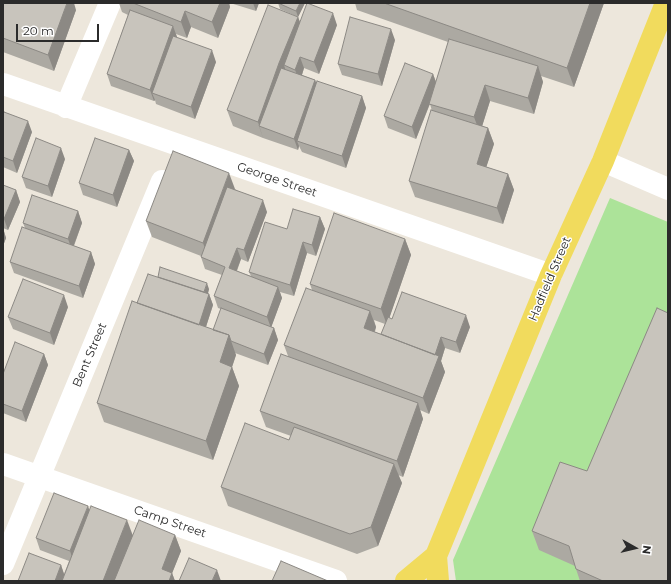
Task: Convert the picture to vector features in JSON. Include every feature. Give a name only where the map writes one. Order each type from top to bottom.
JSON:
[{"type":"main road","name":"Hadfield Street","points":[[438,581],[436,556],[551,275],[603,161],[666,3]]},
{"type":"main road","name":"Hadfield Street","points":[[406,581],[436,556]]},
{"type":"street","points":[[66,106],[110,3]]},
{"type":"street","name":"George Street","points":[[3,84],[551,275]]},
{"type":"street","name":"Bent Street","points":[[3,564],[177,145]]},
{"type":"street","points":[[603,161],[668,189]]},
{"type":"street","name":"Camp Street","points":[[3,464],[336,581]]},
{"type":"green space","points":[[610,198],[668,222],[668,329],[576,566],[581,581],[456,581],[453,560]]},
{"type":"building","points":[[3,3],[67,3],[48,55],[3,38]]},
{"type":"building","points":[[133,3],[220,3],[212,22],[185,11],[181,22]]},
{"type":"building","points":[[278,3],[300,3],[296,11]]},
{"type":"building","points":[[307,3],[333,13],[314,62],[300,57],[295,70],[284,65]]},
{"type":"building","points":[[384,3],[590,3],[567,68]]},
{"type":"building","points":[[268,5],[298,17],[279,63],[258,122],[227,110]]},
{"type":"building","points":[[130,10],[173,26],[150,90],[107,74]]},
{"type":"building","points":[[350,17],[391,29],[378,74],[338,64]]},
{"type":"building","points":[[173,36],[212,50],[191,107],[152,93]]},
{"type":"building","points":[[449,39],[538,66],[528,98],[485,85],[474,117],[429,104]]},
{"type":"building","points":[[405,63],[433,74],[412,127],[384,116]]},
{"type":"building","points":[[281,68],[315,80],[294,139],[259,126]]},
{"type":"building","points":[[317,81],[362,96],[342,156],[297,141]]},
{"type":"building","points":[[431,110],[488,128],[477,164],[508,174],[497,208],[409,181]]},
{"type":"building","points":[[4,112],[28,121],[13,161],[3,157]]},
{"type":"building","points":[[36,138],[61,148],[48,186],[22,177]]},
{"type":"building","points":[[95,138],[129,150],[113,195],[79,183]]},
{"type":"building","points":[[173,151],[229,173],[203,243],[146,221]]},
{"type":"building","points":[[3,185],[16,190],[4,219],[3,218]]},
{"type":"building","points":[[227,187],[263,200],[244,250],[237,248],[229,268],[278,287],[267,317],[214,296],[225,267],[201,257]]},
{"type":"building","points":[[32,195],[78,211],[68,239],[23,223]]},
{"type":"building","points":[[293,209],[320,217],[312,245],[303,242],[290,285],[249,272],[265,222],[287,229]]},
{"type":"building","points":[[334,213],[405,239],[381,309],[310,284]]},
{"type":"building","points":[[22,227],[91,252],[79,286],[10,262]]},
{"type":"building","points":[[160,267],[207,283],[204,292],[158,277]]},
{"type":"building","points":[[148,274],[209,294],[199,325],[137,303]]},
{"type":"building","points":[[23,279],[64,295],[50,333],[8,317]]},
{"type":"building","points":[[306,288],[370,311],[364,328],[439,356],[423,398],[284,345]]},
{"type":"building","points":[[402,292],[466,315],[456,342],[441,337],[435,355],[381,334],[388,317],[392,319]]},
{"type":"building","points":[[132,301],[229,335],[220,362],[232,367],[206,441],[97,403]]},
{"type":"building","points":[[221,308],[274,328],[264,354],[231,341],[229,335],[213,330]]},
{"type":"building","points":[[657,308],[668,313],[668,581],[603,581],[576,569],[569,546],[532,531],[560,462],[587,471]]},
{"type":"building","points":[[15,342],[44,354],[22,411],[3,404],[3,374]]},
{"type":"building","points":[[281,354],[418,403],[397,461],[260,411]]},
{"type":"building","points":[[245,423],[289,440],[294,427],[394,464],[371,527],[350,534],[221,487]]},
{"type":"building","points":[[54,493],[88,506],[70,551],[36,538]]},
{"type":"building","points":[[91,506],[127,520],[103,581],[62,581]]},
{"type":"building","points":[[139,520],[175,535],[162,569],[172,573],[169,581],[114,581]]},
{"type":"building","points":[[29,553],[61,565],[55,581],[18,581]]},
{"type":"building","points":[[189,558],[217,570],[212,581],[179,581]]},
{"type":"building","points":[[281,561],[328,581],[272,581]]}]
